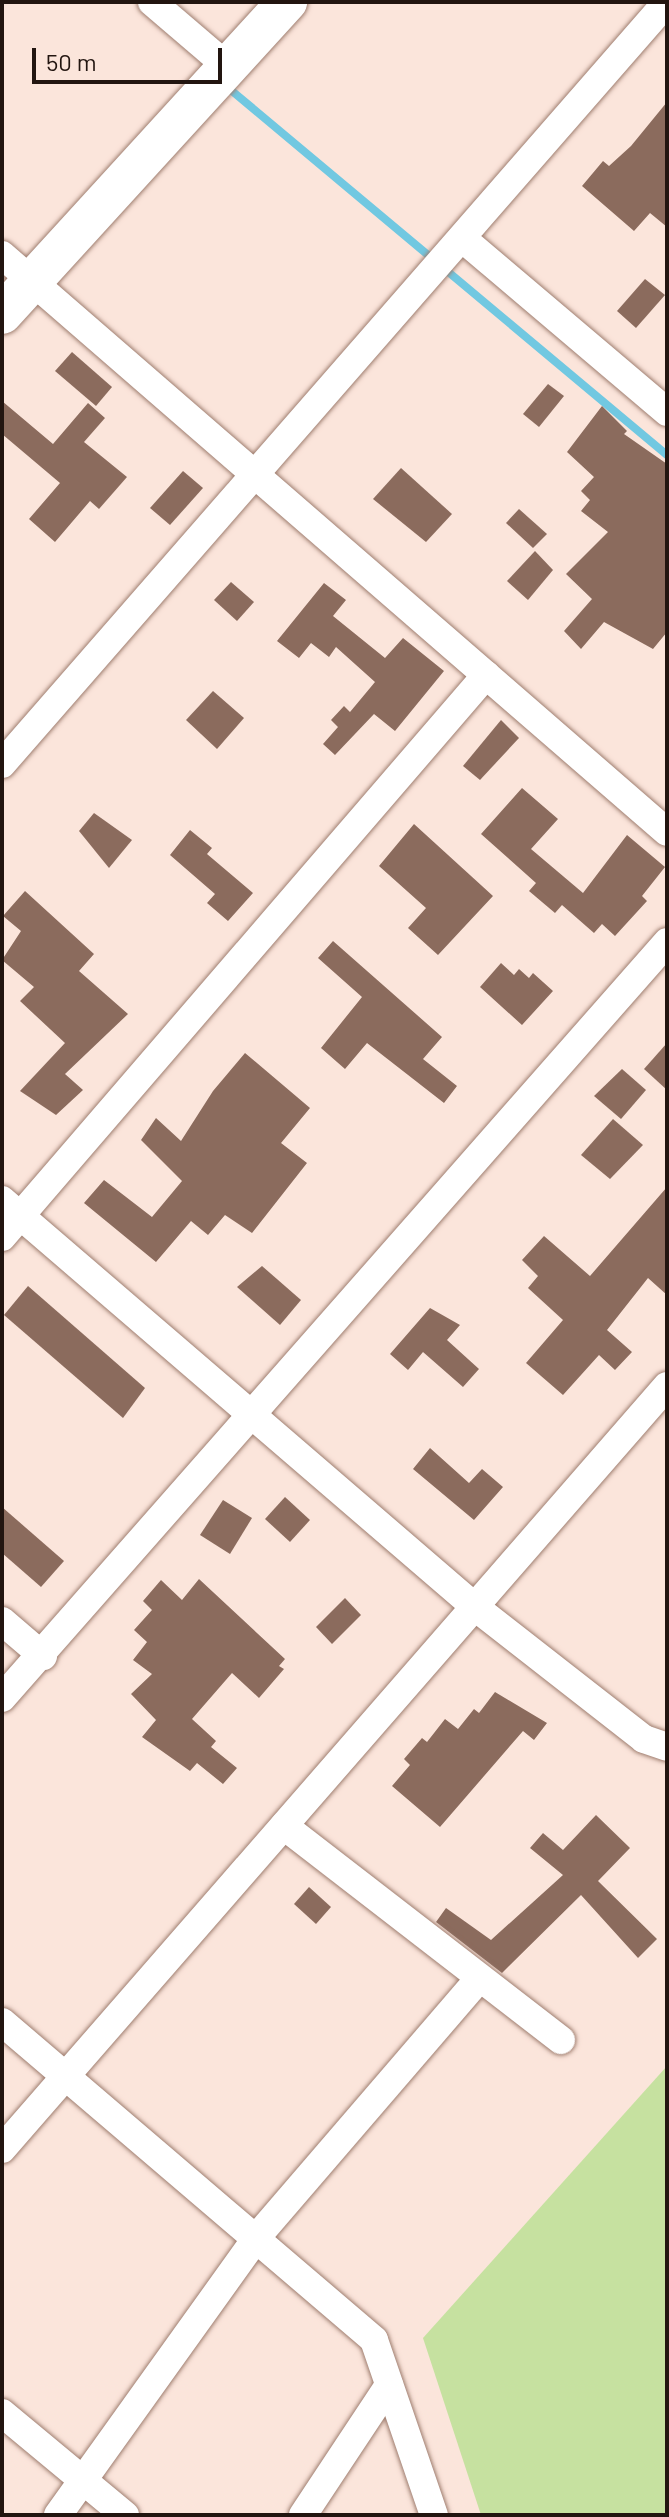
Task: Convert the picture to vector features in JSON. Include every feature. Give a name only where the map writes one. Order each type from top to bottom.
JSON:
[{"type":"street","points":[[152,2],[228,67]]},
{"type":"street","points":[[2,314],[287,2]]},
{"type":"street","points":[[2,764],[667,2]]},
{"type":"street","points":[[462,238],[667,412]]},
{"type":"street","points":[[2,255],[667,832]]},
{"type":"street","points":[[486,675],[8,1217],[249,1413],[475,1607],[644,1739],[667,1747]]},
{"type":"street","points":[[2,1698],[43,1656],[249,1413],[667,942]]},
{"type":"street","points":[[2,2149],[667,1386]]},
{"type":"street","points":[[2,1621],[43,1656]]},
{"type":"street","points":[[284,1826],[561,2040]]},
{"type":"street","points":[[58,2515],[256,2238],[480,1978]]},
{"type":"street","points":[[2,2022],[374,2340],[434,2515]]},
{"type":"street","points":[[303,2515],[389,2385]]},
{"type":"street","points":[[2,2413],[125,2515]]},
{"type":"green space","points":[[667,2066],[667,2515],[481,2515],[423,2338]]},
{"type":"building","points":[[667,102],[667,227],[650,213],[634,231],[582,186],[603,161],[609,166],[631,146]]},
{"type":"building","points":[[645,279],[665,295],[636,328],[617,311]]},
{"type":"building","points":[[72,352],[112,387],[96,406],[55,371]]},
{"type":"building","points":[[548,384],[564,396],[539,427],[523,414]]},
{"type":"building","points":[[2,401],[53,444],[88,403],[105,418],[84,442],[127,477],[99,509],[90,501],[55,542],[29,519],[60,483],[2,434]]},
{"type":"building","points":[[602,406],[627,431],[624,434],[667,464],[667,632],[653,649],[604,622],[581,649],[564,631],[592,599],[566,574],[608,532],[581,511],[590,500],[581,491],[594,477],[567,452]]},
{"type":"building","points":[[401,468],[452,514],[426,542],[373,499]]},
{"type":"building","points":[[183,471],[203,488],[170,525],[150,508]]},
{"type":"building","points":[[519,509],[547,534],[533,548],[506,523]]},
{"type":"building","points":[[535,551],[553,570],[528,600],[507,581]]},
{"type":"building","points":[[231,582],[254,602],[237,621],[214,600]]},
{"type":"building","points":[[324,583],[346,600],[333,616],[385,658],[403,638],[444,671],[395,731],[374,714],[335,755],[323,744],[338,727],[331,720],[344,706],[350,712],[375,682],[336,647],[329,657],[311,643],[299,658],[277,641]]},
{"type":"building","points":[[213,691],[244,718],[217,749],[186,720]]},
{"type":"building","points":[[501,720],[519,738],[480,780],[463,766]]},
{"type":"building","points":[[522,788],[558,819],[531,849],[583,893],[627,835],[665,867],[642,896],[647,901],[615,936],[602,924],[594,933],[562,905],[555,913],[529,891],[536,883],[481,834]]},
{"type":"building","points":[[94,813],[132,840],[109,868],[79,831]]},
{"type":"building","points":[[414,824],[493,896],[438,955],[408,928],[426,908],[379,866]]},
{"type":"building","points":[[190,830],[212,848],[207,854],[253,893],[228,921],[207,903],[215,894],[170,855]]},
{"type":"building","points":[[25,891],[94,954],[79,971],[128,1014],[65,1074],[83,1090],[56,1115],[20,1091],[65,1043],[20,1001],[34,987],[2,960],[21,931],[3,916]]},
{"type":"building","points":[[333,941],[442,1037],[423,1059],[457,1086],[444,1103],[367,1043],[345,1069],[321,1048],[362,997],[318,958]]},
{"type":"building","points":[[501,963],[514,975],[519,969],[529,978],[533,973],[553,991],[522,1025],[480,987]]},
{"type":"building","points":[[667,1043],[667,1090],[644,1069]]},
{"type":"building","points":[[245,1053],[310,1108],[281,1143],[307,1163],[252,1233],[225,1215],[208,1235],[191,1221],[156,1262],[84,1203],[104,1180],[152,1217],[182,1181],[141,1140],[156,1118],[181,1141],[213,1091]]},
{"type":"building","points":[[622,1069],[646,1090],[621,1119],[594,1096]]},
{"type":"building","points":[[613,1119],[643,1145],[610,1179],[581,1155]]},
{"type":"building","points":[[667,1187],[667,1295],[648,1278],[607,1330],[632,1352],[615,1370],[599,1355],[563,1395],[526,1363],[563,1320],[528,1288],[538,1276],[522,1260],[544,1236],[590,1276]]},
{"type":"building","points":[[262,1266],[301,1300],[280,1325],[237,1287]]},
{"type":"building","points":[[28,1286],[145,1388],[123,1418],[4,1315]]},
{"type":"building","points":[[430,1308],[460,1325],[447,1340],[479,1369],[463,1387],[423,1352],[408,1370],[390,1354]]},
{"type":"building","points":[[430,1448],[469,1483],[482,1469],[503,1487],[474,1520],[413,1469]]},
{"type":"building","points":[[285,1497],[310,1520],[290,1542],[265,1519]]},
{"type":"building","points":[[223,1500],[252,1518],[230,1554],[200,1535]]},
{"type":"building","points":[[2,1507],[64,1561],[41,1587],[2,1553]]},
{"type":"building","points":[[199,1579],[285,1659],[279,1666],[284,1669],[259,1698],[232,1673],[192,1719],[216,1741],[211,1747],[237,1768],[223,1784],[197,1763],[190,1771],[142,1737],[156,1720],[131,1694],[152,1674],[133,1660],[147,1642],[134,1630],[152,1610],[143,1601],[161,1580],[182,1600]]},
{"type":"building","points":[[345,1598],[361,1615],[332,1644],[316,1627]]},
{"type":"building","points":[[495,1692],[547,1723],[534,1740],[523,1731],[440,1827],[392,1786],[410,1765],[404,1759],[422,1738],[427,1742],[445,1719],[458,1729],[474,1709],[479,1713]]},
{"type":"building","points":[[596,1815],[630,1848],[598,1881],[657,1939],[638,1958],[581,1895],[502,1973],[436,1922],[446,1908],[491,1940],[563,1875],[530,1848],[543,1833],[563,1850]]},
{"type":"building","points":[[309,1887],[331,1907],[316,1924],[294,1904]]},
{"type":"waterway","points":[[232,91],[667,455]]}]
